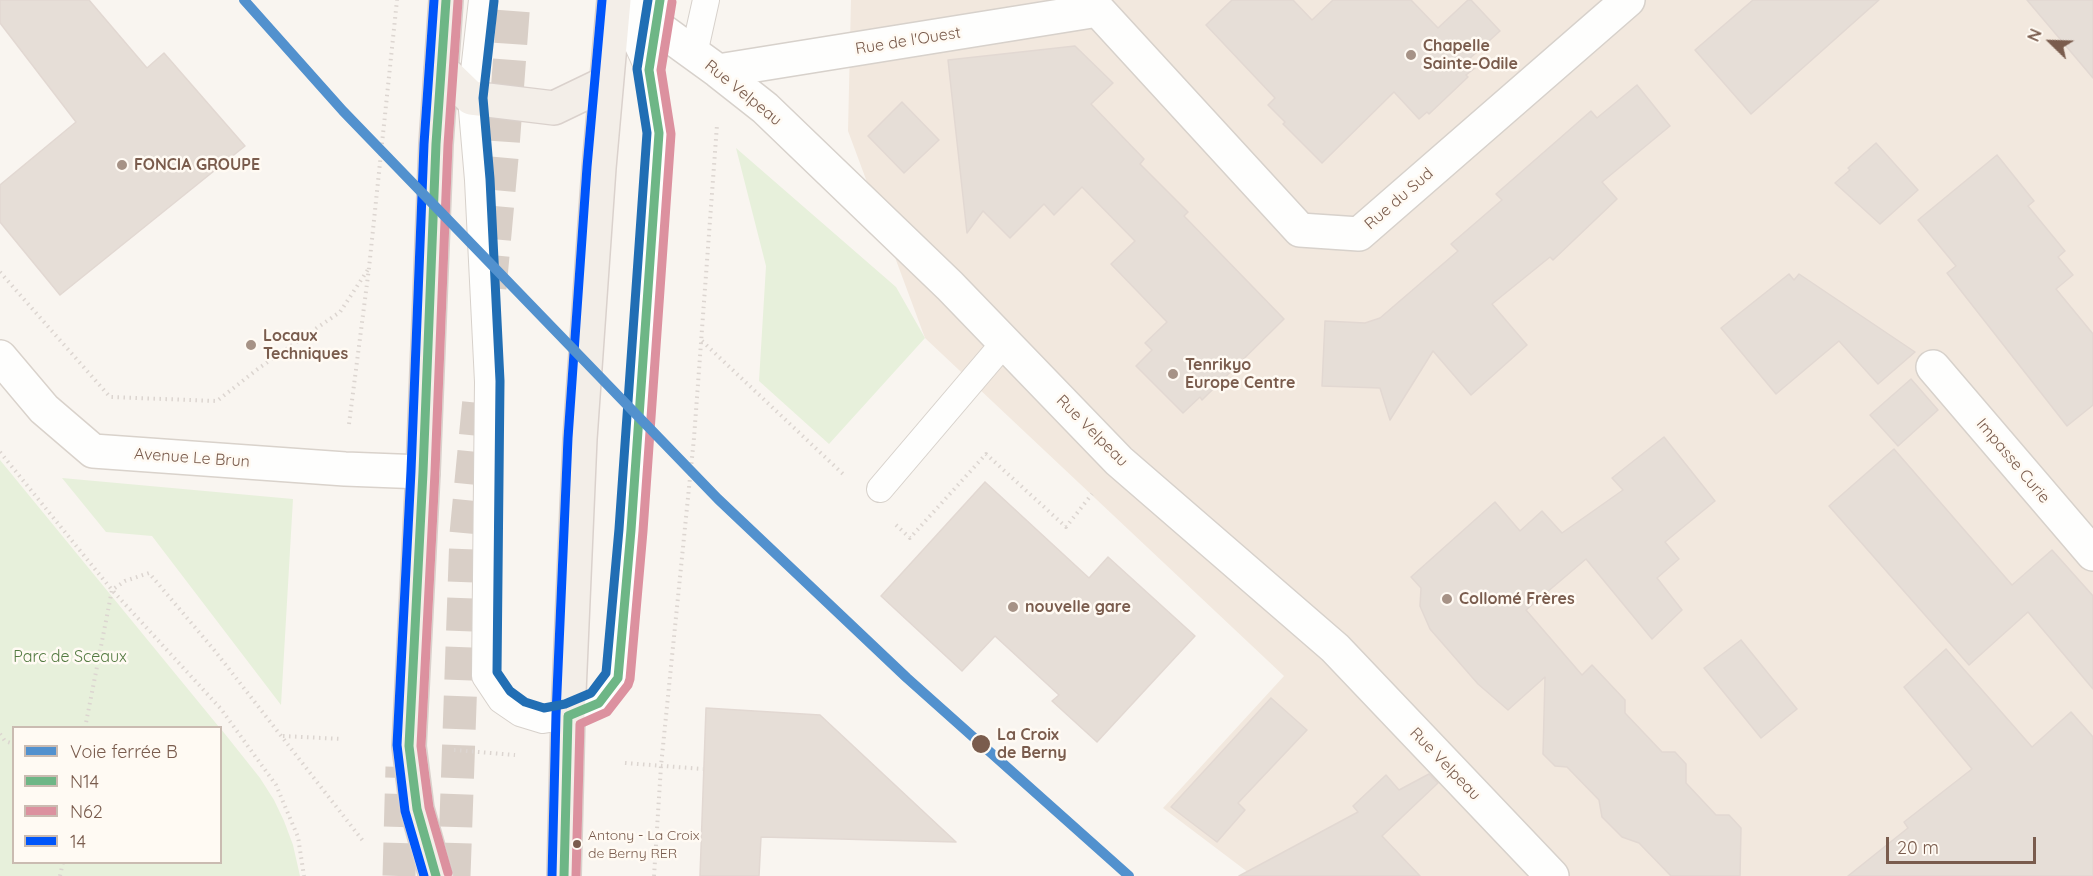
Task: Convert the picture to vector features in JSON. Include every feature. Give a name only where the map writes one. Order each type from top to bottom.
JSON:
[{"type":"main road","points":[[436,876],[417,809],[409,746],[436,144],[446,0]]},
{"type":"main road","points":[[564,876],[568,716],[580,439],[606,83],[617,0]]},
{"type":"main road","points":[[441,69],[471,98],[554,108],[606,83]]},
{"type":"street","name":"Rue Velpeau","points":[[617,0],[658,13],[706,63],[765,108],[950,286],[1119,461],[1335,648],[1551,876]]},
{"type":"street","name":"Rue du Sud","points":[[1103,5],[1300,230],[1359,234],[1628,0]]},
{"type":"street","name":"Rue de l'Ouest","points":[[706,63],[1103,5]]},
{"type":"street","name":"Avenue Le Brun","points":[[0,357],[44,409],[93,451],[345,469],[423,471]]},
{"type":"street","name":"Impasse Curie","points":[[1933,367],[2093,554]]},
{"type":"lane","points":[[482,0],[471,98],[478,180],[488,382],[485,676],[501,700],[520,713],[543,720],[568,716],[599,703],[618,678],[631,530],[658,133],[649,70],[617,0]]},
{"type":"lane","points":[[706,0],[706,63]]},
{"type":"lane","points":[[649,70],[658,13]]},
{"type":"lane","points":[[880,489],[1005,342]]},
{"type":"path","points":[[350,424],[398,0]]},
{"type":"path","points":[[654,876],[662,766],[694,438],[717,126]]},
{"type":"path","points":[[0,272],[110,397],[217,402],[259,368],[340,312],[369,268]]},
{"type":"path","points":[[701,341],[849,479]]},
{"type":"path","points":[[0,452],[112,590],[221,709],[276,785],[298,837],[304,876]]},
{"type":"path","points":[[894,523],[910,538],[986,454],[1066,527]]},
{"type":"path","points":[[85,726],[112,590],[125,581],[149,573],[283,736],[363,841]]},
{"type":"path","points":[[0,735],[5,741],[12,743]]},
{"type":"path","points":[[283,736],[342,739]]},
{"type":"path","points":[[450,750],[516,755]]},
{"type":"path","points":[[625,764],[703,770]]},
{"type":"shaded area","points":[[851,0],[2093,0],[2093,876],[1253,876],[1163,808],[1284,676],[925,338],[848,131]]},
{"type":"green space","points":[[736,148],[896,287],[925,338],[829,444],[759,381],[766,266]]},
{"type":"green space","name":"Parc de Sceaux","points":[[0,460],[218,726],[12,726],[12,864],[222,864],[222,730],[260,778],[274,800],[293,845],[300,876],[0,876]]},
{"type":"green space","points":[[62,478],[293,499],[281,705],[152,536],[106,532]]},
{"type":"building","name":"FONCIA GROUPE","points":[[0,0],[89,0],[147,68],[164,53],[245,146],[60,295],[0,222],[0,185],[76,122],[0,23]]},
{"type":"building","points":[[1232,0],[1293,0],[1312,20],[1333,0],[1411,0],[1438,28],[1468,0],[1471,0],[1500,31],[1468,60],[1475,68],[1466,75],[1468,77],[1429,114],[1427,112],[1419,119],[1394,92],[1322,163],[1283,124],[1285,122],[1268,105],[1275,98],[1206,25]]},
{"type":"building","points":[[1753,0],[1879,0],[1751,114],[1695,50]]},
{"type":"building","points":[[2027,0],[2093,0],[2093,78]]},
{"type":"building","points":[[1075,46],[1113,83],[1091,104],[1144,159],[1140,164],[1188,212],[1184,216],[1284,319],[1202,400],[1200,397],[1183,413],[1136,366],[1152,350],[1145,343],[1167,322],[1111,264],[1135,241],[1082,187],[1054,215],[1044,204],[1010,238],[983,211],[967,233],[948,60]]},
{"type":"building","points":[[1637,85],[1670,126],[1602,182],[1617,199],[1553,260],[1550,257],[1492,304],[1527,345],[1471,395],[1433,351],[1390,420],[1380,388],[1322,386],[1325,321],[1365,323],[1380,318],[1458,251],[1451,244],[1502,200],[1496,194],[1591,111],[1597,118]]},
{"type":"building","points":[[902,102],[939,140],[904,173],[868,136]]},
{"type":"building","points":[[1876,143],[1918,190],[1880,224],[1835,183]]},
{"type":"building","points":[[1997,155],[2034,201],[2028,206],[2065,251],[2058,257],[2073,275],[2056,289],[2093,334],[2093,405],[2067,426],[1947,273],[1956,266],[1918,220]]},
{"type":"building","points":[[1789,274],[1794,280],[1799,274],[1915,352],[1878,384],[1839,341],[1776,394],[1721,328]]},
{"type":"building","points":[[1911,379],[1938,410],[1898,446],[1870,415]]},
{"type":"building","points":[[1664,437],[1715,501],[1665,542],[1679,559],[1657,578],[1682,610],[1652,639],[1586,559],[1526,610],[1582,675],[1592,665],[1625,700],[1625,713],[1662,752],[1675,752],[1686,764],[1686,783],[1716,815],[1729,815],[1741,828],[1740,876],[1671,876],[1639,843],[1622,837],[1602,817],[1599,800],[1567,767],[1555,766],[1543,754],[1545,677],[1508,710],[1478,684],[1430,629],[1420,606],[1421,588],[1411,577],[1495,502],[1520,531],[1542,511],[1562,533],[1623,490],[1612,478]]},
{"type":"building","points":[[1894,449],[2012,585],[2052,550],[2093,596],[2093,689],[2028,612],[1969,665],[1829,506]]},
{"type":"building","points":[[985,482],[1089,578],[1108,557],[1195,636],[1097,742],[1052,701],[1059,695],[995,636],[962,671],[881,596]]},
{"type":"building","points":[[1741,640],[1797,709],[1761,738],[1704,668]]},
{"type":"building","points":[[1946,649],[2032,747],[2071,712],[2093,737],[2093,876],[1848,876],[1908,828],[1904,822],[1972,769],[1904,687]]},
{"type":"building","points":[[1271,698],[1307,730],[1238,803],[1245,810],[1217,842],[1171,807]]},
{"type":"building","points":[[706,708],[820,715],[956,842],[761,837],[759,876],[700,876]]},
{"type":"building","points":[[1429,774],[1438,783],[1382,836],[1420,876],[1239,876],[1358,812],[1353,806],[1386,775],[1399,790]]},
{"type":"tunnel","points":[[490,288],[514,0]]},
{"type":"tunnel","points":[[454,876],[466,534],[479,399]]},
{"type":"tunnel","points":[[399,876],[402,767]]},
{"type":"rail line","name":"B","points":[[244,0],[343,111],[718,499],[907,678],[1129,876]]},
{"type":"transit line","name":"14","points":[[424,876],[405,811],[397,745],[424,144],[434,0]]},
{"type":"transit line","name":"N14","points":[[436,876],[417,809],[409,746],[436,144],[446,0]]},
{"type":"transit line","name":"14","points":[[552,876],[556,715],[568,438],[587,167],[602,0]]},
{"type":"transit line","points":[[494,1],[483,98],[490,179],[500,381],[497,672],[510,691],[525,702],[544,708],[565,704],[591,693],[606,673],[619,529],[647,133],[637,69],[648,0]]},
{"type":"transit line","name":"N14","points":[[564,876],[568,716],[599,703],[618,678],[631,530],[659,133],[649,70],[660,0]]},
{"type":"transit line","name":"N62","points":[[448,873],[429,807],[421,746],[448,145],[458,1]]},
{"type":"transit line","name":"N62","points":[[576,876],[580,724],[607,712],[630,679],[643,531],[671,134],[661,70],[672,2]]},
{"type":"place","name":"Chapelle Sainte-Odile","points":[[1411,55]]},
{"type":"place","name":"FONCIA GROUPE","points":[[122,165]]},
{"type":"place","name":"Locaux Techniques","points":[[251,345]]},
{"type":"place","name":"Tenrikyo Europe Centre","points":[[1173,374]]},
{"type":"place","name":"Collomé Frères","points":[[1447,599]]},
{"type":"place","name":"nouvelle gare","points":[[1013,607]]},
{"type":"place","name":"La Croix de Berny","points":[[981,744]]},
{"type":"place","name":"Antony - La Croix de Berny RER","points":[[577,844]]}]
